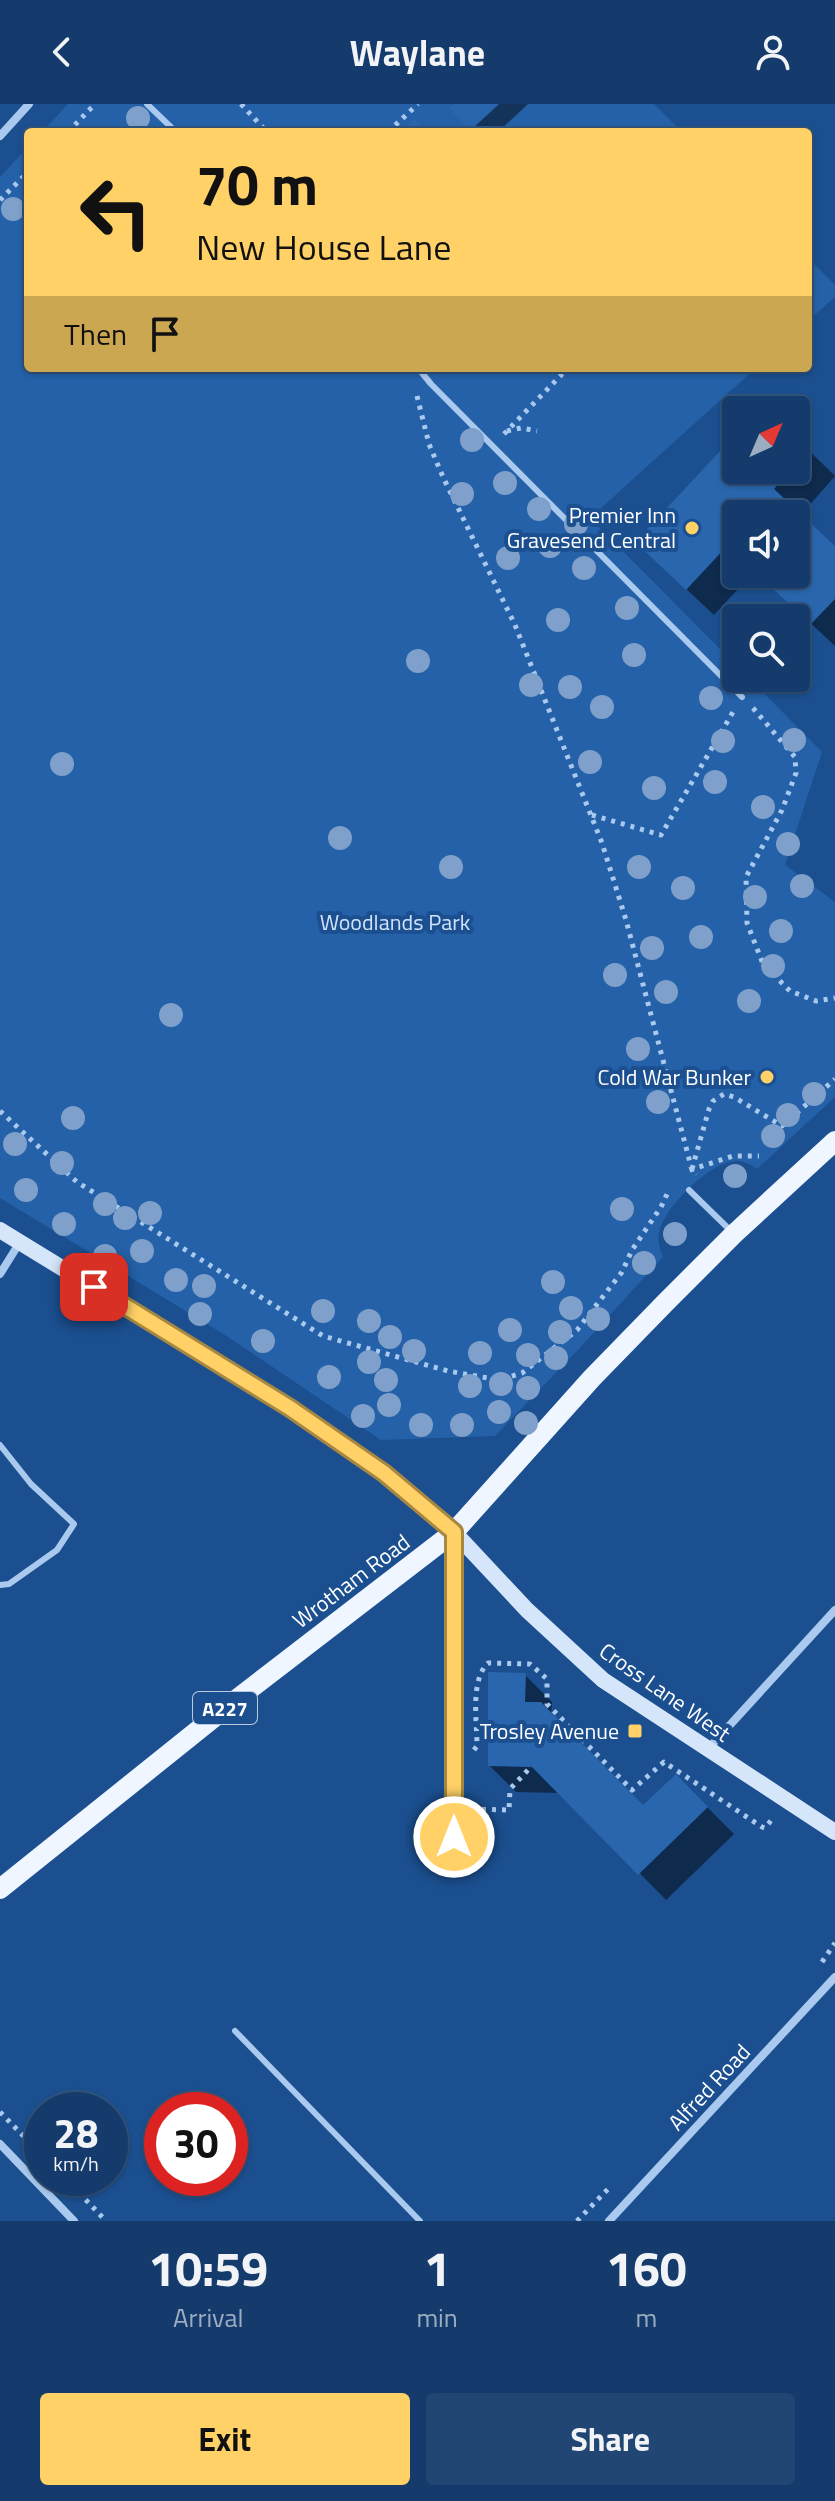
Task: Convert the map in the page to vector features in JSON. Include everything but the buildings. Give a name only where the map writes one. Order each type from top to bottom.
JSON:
[{"type":"main road","name":"Wrotham Road","points":[[0,1889],[237,1699],[454,1532],[592,1378],[734,1234],[835,1141]]},
{"type":"street","points":[[0,136],[29,104]]},
{"type":"street","name":"Cross Lane West","points":[[0,1230],[290,1408],[384,1473],[454,1532],[527,1610],[603,1680],[835,1832]]},
{"type":"street","points":[[0,1274],[20,1242]]},
{"type":"street","points":[[454,1532],[454,1837]]},
{"type":"street","points":[[708,1749],[835,1610]]},
{"type":"street","name":"Alfred Road","points":[[609,2221],[835,1977]]},
{"type":"street","points":[[0,2144],[74,2221]]},
{"type":"lane","points":[[147,104],[172,128]]},
{"type":"lane","points":[[422,372],[742,697]]},
{"type":"lane","points":[[689,1190],[734,1234]]},
{"type":"lane","points":[[0,1445],[31,1484],[74,1524],[57,1550],[9,1584],[0,1585]]},
{"type":"lane","points":[[235,2031],[420,2221]]},
{"type":"path","points":[[72,128],[95,104]]},
{"type":"path","points":[[241,104],[263,128]]},
{"type":"path","points":[[392,128],[418,104]]},
{"type":"path","points":[[0,200],[24,176]]},
{"type":"path","points":[[492,446],[564,372]]},
{"type":"path","points":[[413,383],[429,444],[515,625],[591,814],[626,920],[692,1170]]},
{"type":"path","points":[[506,431],[521,428],[537,431]]},
{"type":"path","points":[[591,814],[661,835],[742,697],[795,757],[796,773],[782,810],[746,877],[747,923],[763,964],[790,991],[816,1001],[835,998]]},
{"type":"path","points":[[692,1170],[713,1101],[724,1094],[734,1097],[782,1126],[835,1079]]},
{"type":"path","points":[[0,1111],[77,1182],[323,1336],[448,1371],[499,1380],[522,1373],[577,1330],[622,1272],[668,1192]]},
{"type":"path","points":[[692,1170],[733,1156],[759,1156]]},
{"type":"path","points":[[466,1759],[477,1746],[478,1687],[485,1665],[530,1664],[547,1679],[547,1704],[632,1790],[664,1762],[762,1827],[766,1827],[774,1817]]},
{"type":"path","points":[[466,1805],[473,1809],[509,1810],[510,1789],[528,1770]]},
{"type":"path","points":[[762,1809],[785,1824]]},
{"type":"path","points":[[0,2112],[24,2137]]},
{"type":"path","points":[[82,2196],[106,2221]]},
{"type":"green space","points":[[68,104],[654,104],[678,128],[46,128]]},
{"type":"green space","name":"Woodlands Park","points":[[24,151],[24,372],[752,372],[590,518],[722,651],[722,692],[763,692],[822,752],[785,865],[835,902],[835,1097],[757,1169],[734,1161],[712,1170],[689,1188],[670,1211],[659,1232],[663,1257],[495,1436],[381,1440],[225,1335],[0,1198],[0,177]]},
{"type":"green space","points":[[812,262],[835,285],[835,297],[812,317]]},
{"type":"place","name":"Premier Inn Gravesend Central","points":[[692,528]]},
{"type":"place","name":"Cold War Bunker","points":[[767,1077]]},
{"type":"place","name":"Trosley Avenue","points":[[635,1731]]},
{"type":"route","points":[[94,1287],[290,1408],[384,1473],[454,1532],[454,1837]]}]
